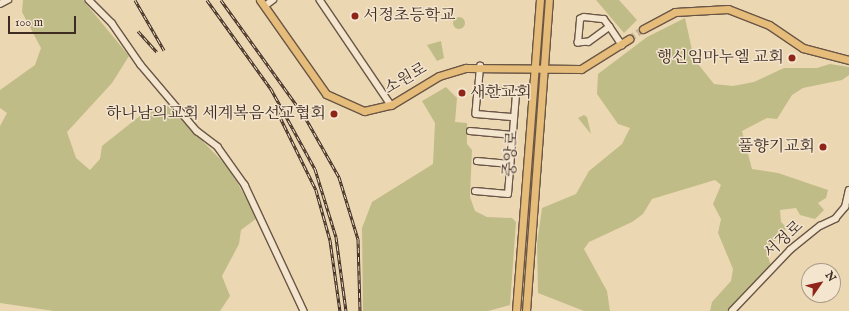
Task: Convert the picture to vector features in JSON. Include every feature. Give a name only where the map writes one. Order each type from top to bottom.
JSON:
[{"type":"main road","name":"중앙로","points":[[516,311],[533,70],[540,0]]},
{"type":"main road","name":"중앙로","points":[[526,311],[546,70],[549,0]]},
{"type":"main road","name":"소원로","points":[[262,3],[326,94],[364,111],[391,105],[439,76],[480,66],[546,70]]},
{"type":"main road","points":[[643,29],[675,12],[728,9],[769,26],[804,48],[849,60]]},
{"type":"main road","points":[[546,70],[581,69],[622,45],[629,39]]},
{"type":"street","points":[[0,4],[8,0]]},
{"type":"street","points":[[89,0],[112,23],[141,65],[197,131],[218,147],[245,185],[304,311]]},
{"type":"street","points":[[262,3],[273,0]]},
{"type":"street","points":[[320,0],[391,105]]},
{"type":"street","points":[[610,27],[589,42],[578,43],[582,17],[604,19],[610,27],[622,45]]},
{"type":"street","points":[[480,66],[476,114],[514,117]]},
{"type":"street","points":[[475,191],[508,194],[516,94],[478,90]]},
{"type":"street","points":[[470,131],[512,135]]},
{"type":"street","points":[[476,161],[510,164]]},
{"type":"street","name":"서정로","points":[[732,311],[790,250],[820,226],[835,219],[845,207],[849,190]]},
{"type":"shaded area","points":[[23,0],[83,0],[129,56],[112,83],[67,132],[76,158],[90,170],[100,159],[102,146],[141,115],[168,106],[224,163],[237,182],[257,218],[241,230],[239,244],[222,276],[230,296],[220,311],[54,311],[0,303],[0,126],[7,113],[0,108],[0,90],[35,65],[41,48],[22,12]]},
{"type":"shaded area","points":[[596,0],[619,0],[637,20],[624,33]]},
{"type":"shaded area","points":[[457,17],[461,17],[465,23],[461,29],[457,29],[453,25],[453,21]]},
{"type":"shaded area","points":[[685,18],[694,59],[714,84],[733,86],[754,82],[784,68],[817,68],[830,64],[849,67],[849,75],[842,80],[803,88],[792,95],[777,119],[767,118],[742,131],[752,169],[778,173],[828,190],[826,198],[818,203],[824,210],[815,219],[800,215],[796,208],[780,210],[781,222],[787,228],[766,250],[771,266],[730,311],[710,311],[712,302],[731,281],[733,269],[718,233],[721,219],[713,204],[721,185],[715,180],[652,199],[643,214],[632,222],[589,242],[584,249],[607,291],[610,311],[584,311],[538,293],[537,243],[542,208],[576,194],[589,171],[622,144],[630,128],[618,124],[597,94],[598,74],[647,37]]},
{"type":"shaded area","points":[[441,41],[444,58],[437,61],[427,45]]},
{"type":"shaded area","points":[[446,87],[457,98],[455,122],[467,123],[467,144],[472,150],[470,197],[475,211],[487,217],[512,218],[516,222],[510,305],[488,311],[363,311],[362,228],[372,202],[433,164],[435,123],[422,101]]},
{"type":"shaded area","points":[[584,115],[587,117],[591,134],[578,118]]},
{"type":"tunnel","points":[[629,39],[643,29]]},
{"type":"railway","points":[[135,0],[164,50]]},
{"type":"railway","points":[[207,0],[271,89],[315,169],[336,237],[346,311]]},
{"type":"railway","points":[[221,0],[305,117],[339,177],[358,239],[360,311]]},
{"type":"railway","points":[[138,31],[157,52]]},
{"type":"railway","points":[[276,109],[316,190],[330,240],[340,311]]},
{"type":"place","name":"서정초등학교","points":[[355,16]]},
{"type":"place","name":"행신임마누엘 교회","points":[[792,58]]},
{"type":"place","name":"새한교회","points":[[462,93]]},
{"type":"place","name":"하나남의교회 세계복음선교협회","points":[[334,114]]},
{"type":"place","name":"풀향기교회","points":[[823,147]]}]
